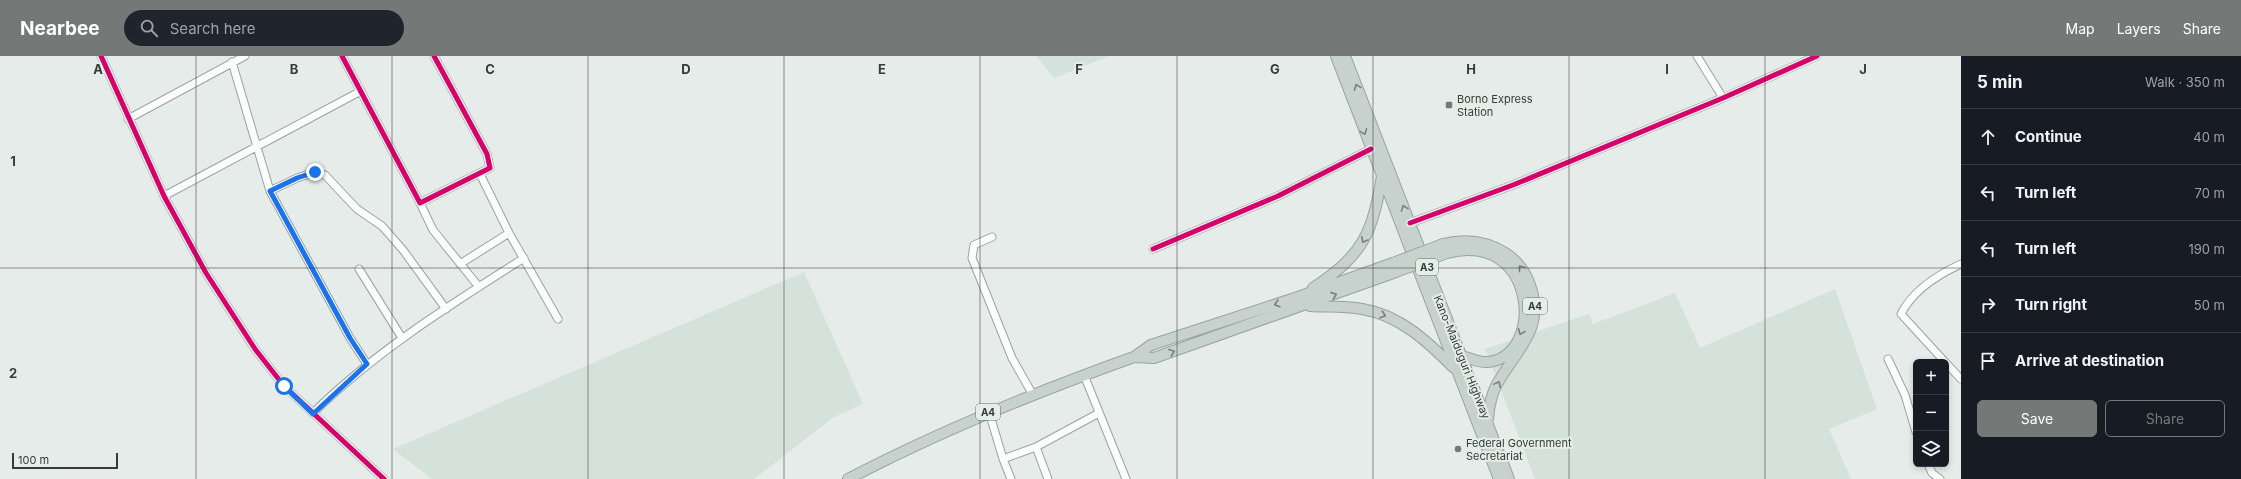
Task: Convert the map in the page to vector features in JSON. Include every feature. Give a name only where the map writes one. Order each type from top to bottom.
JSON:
[{"type":"highway","name":"Kano-Maiduguri Highway","points":[[1336,56],[1499,479]]},
{"type":"highway","name":"Kano-Maiduguri Highway","points":[[1345,56],[1510,479]]},
{"type":"highway","points":[[1301,302],[1352,258],[1362,244],[1371,227],[1382,176]]},
{"type":"highway","name":"A4","points":[[848,479],[900,452],[989,412],[1084,375],[1134,358],[1154,358],[1445,249],[1463,240],[1474,241],[1498,248],[1520,266],[1526,275],[1533,294],[1535,309],[1531,332],[1526,342],[1496,386],[1489,408],[1488,422]]},
{"type":"highway","name":"A4","points":[[1445,249],[1470,249],[1481,251],[1500,259],[1510,269],[1519,282],[1525,305],[1522,330],[1509,351],[1489,362],[1481,362],[1462,356]]},
{"type":"highway","points":[[1301,302],[1362,309],[1386,316],[1409,328],[1457,371]]},
{"type":"street","points":[[101,56],[164,196],[206,273],[255,349],[284,386],[384,479]]},
{"type":"street","points":[[128,118],[245,56]]},
{"type":"street","points":[[342,56],[433,230],[479,287]]},
{"type":"street","points":[[420,203],[490,168],[490,162],[434,56]]},
{"type":"street","points":[[1697,56],[1723,98]]},
{"type":"street","points":[[1410,223],[1514,185],[1723,98],[1817,56]]},
{"type":"street","points":[[232,62],[255,147],[270,191],[350,338],[367,364]]},
{"type":"street","points":[[164,196],[361,91]]},
{"type":"street","points":[[1153,250],[1278,196],[1371,149]]},
{"type":"street","points":[[270,191],[297,178],[315,172],[325,175],[357,210],[382,226],[399,245],[446,309]]},
{"type":"street","points":[[480,174],[509,233],[558,319]]},
{"type":"street","points":[[460,264],[509,233]]},
{"type":"street","points":[[992,237],[974,245],[972,258],[1012,358],[1033,395]]},
{"type":"street","points":[[313,414],[367,364],[402,338],[524,258]]},
{"type":"street","points":[[1941,359],[1901,314],[1912,296],[1944,272],[1961,264]]},
{"type":"street","points":[[359,269],[402,338]]},
{"type":"street","points":[[1888,359],[1905,396],[1916,431]]},
{"type":"street","points":[[1949,367],[1961,379]]},
{"type":"street","points":[[1084,375],[1126,479]]},
{"type":"street","points":[[989,412],[1003,459],[1011,479]]},
{"type":"street","points":[[1003,459],[1036,446],[1099,413]]},
{"type":"street","points":[[1036,446],[1048,479]]},
{"type":"street","points":[[1929,467],[1932,473],[1940,479]]},
{"type":"shaded area","points":[[1036,56],[1109,56],[1054,78]]},
{"type":"shaded area","points":[[804,272],[863,404],[834,417],[754,479],[432,479],[393,449]]},
{"type":"shaded area","points":[[1835,289],[1877,409],[1829,429],[1851,479],[1535,479],[1485,349],[1589,314],[1593,324],[1675,293],[1700,348]]},
{"type":"cycle path","points":[[101,56],[164,196],[206,273],[255,349],[284,386],[384,479]]},
{"type":"cycle path","points":[[342,56],[420,203],[490,168],[487,154],[434,56]]},
{"type":"cycle path","points":[[1410,223],[1513,185],[1723,98],[1817,56]]},
{"type":"cycle path","points":[[1153,249],[1278,196],[1371,149]]},
{"type":"place","name":"Borno Express Station","points":[[1449,105]]},
{"type":"place","name":"Federal Government Secretariat","points":[[1458,449]]},
{"type":"route","points":[[284,386],[313,414],[339,388],[367,364],[350,338],[270,191],[297,178],[315,172]]}]
